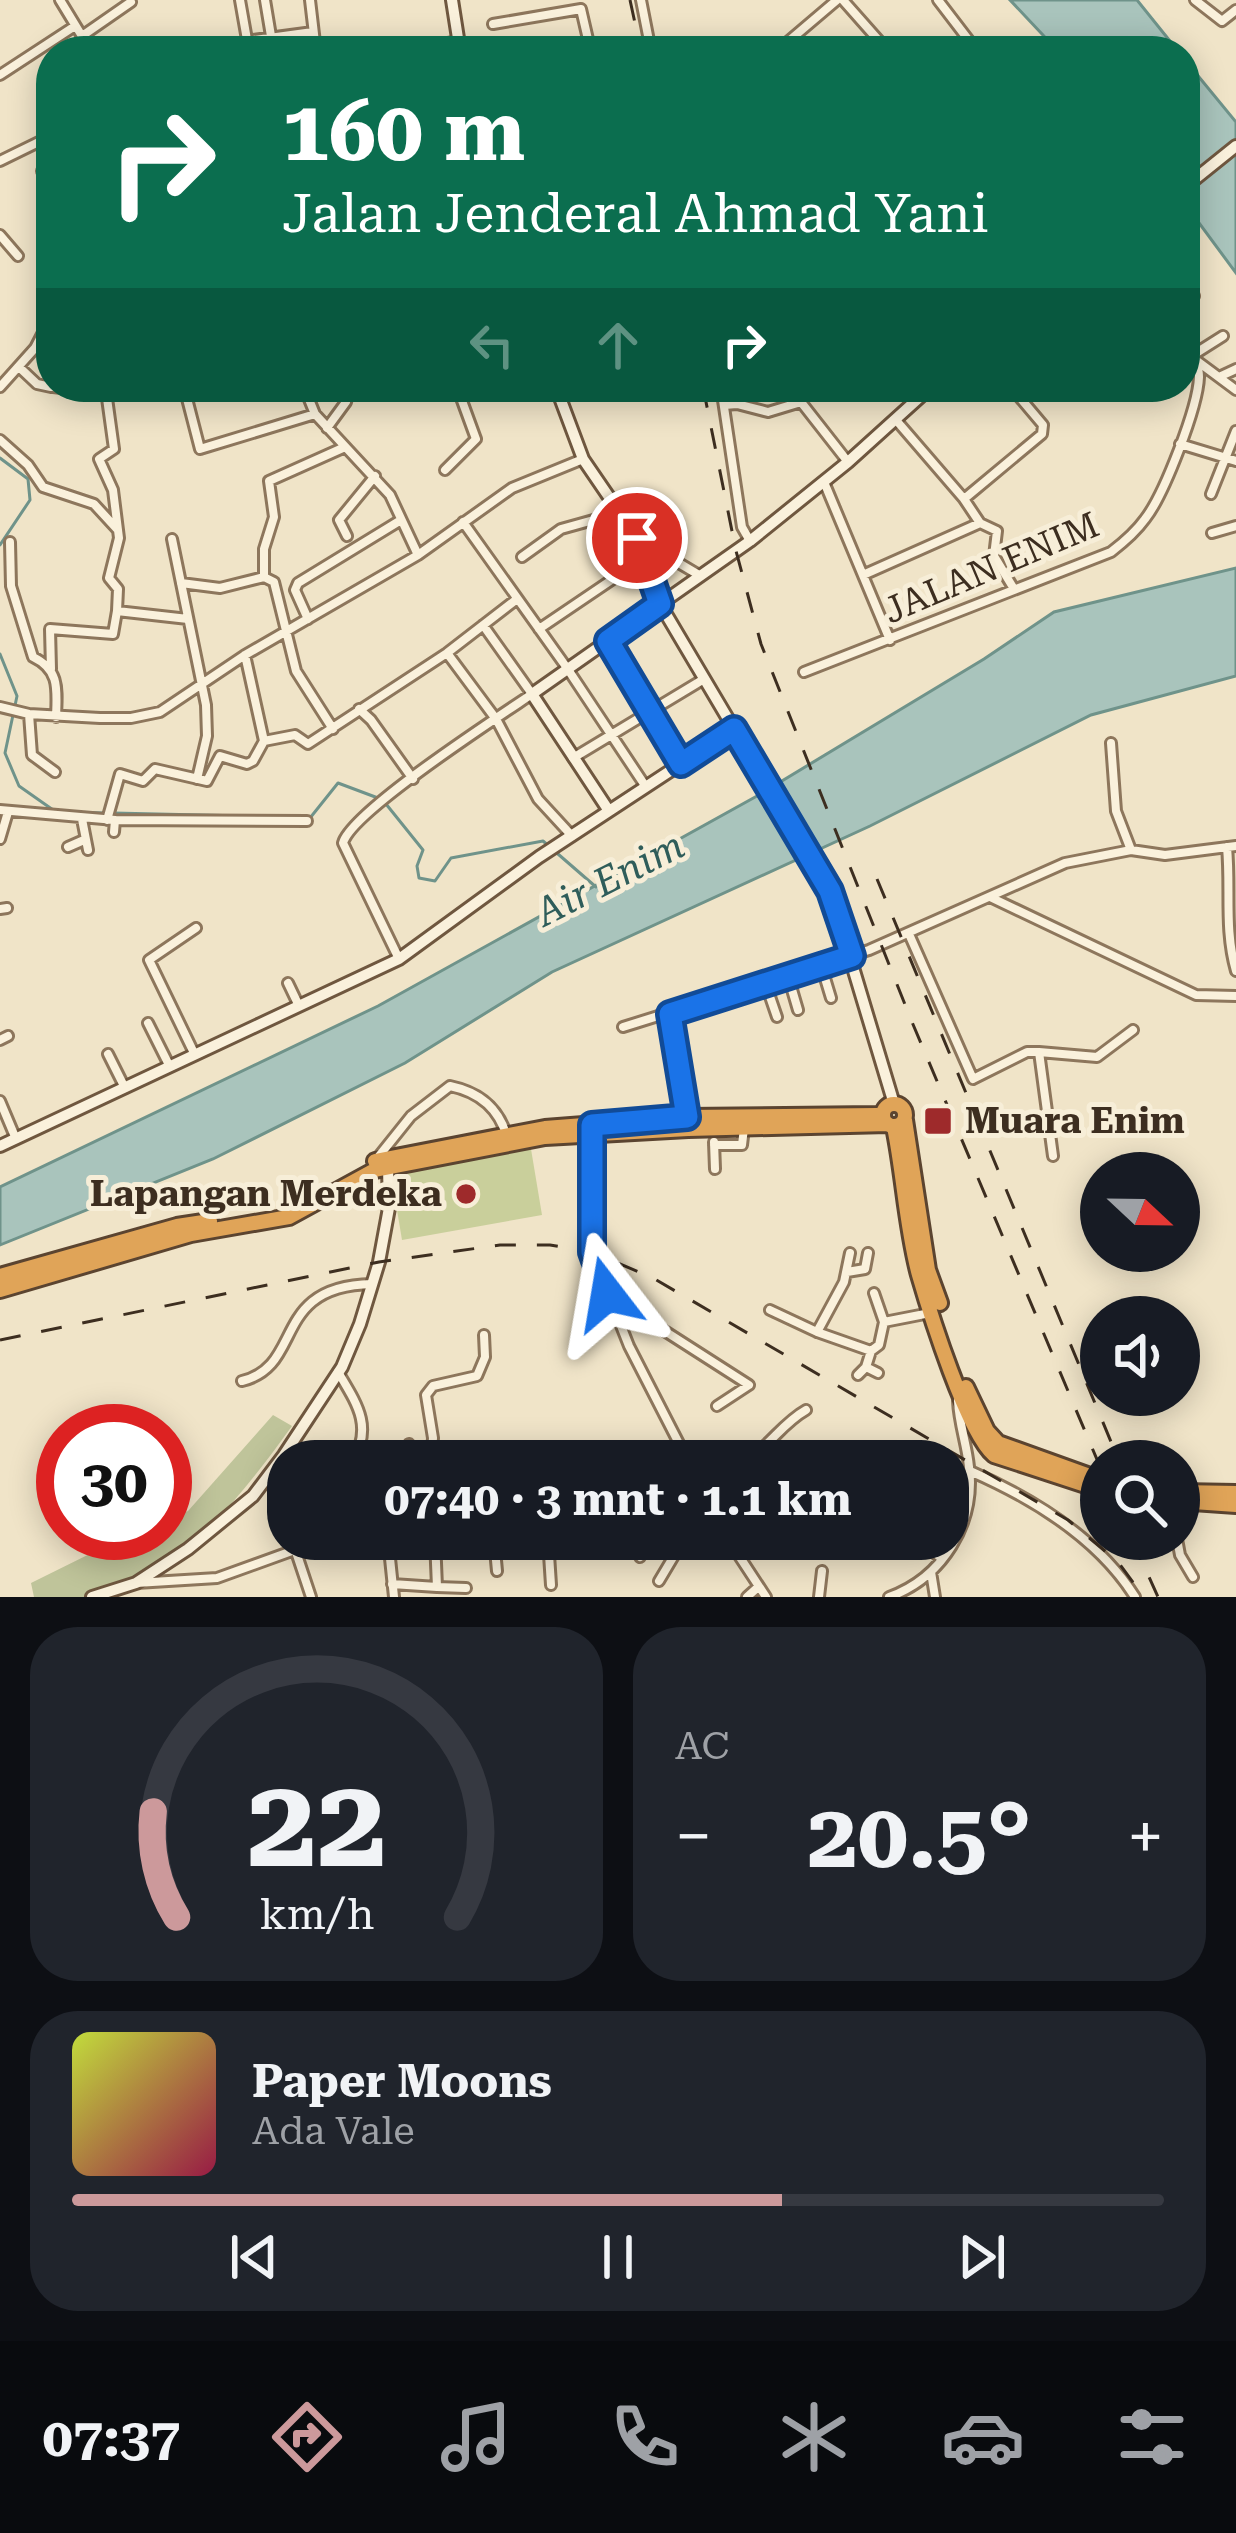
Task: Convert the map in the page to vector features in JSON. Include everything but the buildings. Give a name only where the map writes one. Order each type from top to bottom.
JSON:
[{"type":"highway","points":[[687,1123],[714,1137],[744,1128],[893,1118]]},
{"type":"highway","points":[[0,1276],[177,1226],[284,1210],[379,1167],[507,1140],[687,1123],[893,1118]]},
{"type":"highway","points":[[893,1118],[919,1273],[982,1445],[994,1455],[1080,1483]]},
{"type":"highway","points":[[893,1118],[962,1389],[998,1443],[1080,1472]]},
{"type":"highway","points":[[0,1290],[191,1234],[289,1217],[379,1167]]},
{"type":"highway","points":[[1200,1495],[1236,1492]]},
{"type":"highway","points":[[1200,1500],[1236,1505]]},
{"type":"street","points":[[60,0],[82,36],[130,2]]},
{"type":"street","points":[[239,0],[245,36]]},
{"type":"street","points":[[266,0],[271,36],[313,32]]},
{"type":"street","points":[[310,0],[314,36]]},
{"type":"street","points":[[452,0],[457,36]]},
{"type":"street","points":[[641,0],[648,36]]},
{"type":"street","points":[[795,36],[840,0],[874,36]]},
{"type":"street","points":[[938,0],[966,36]]},
{"type":"street","points":[[1197,1],[1222,21],[1236,10]]},
{"type":"street","points":[[493,24],[581,9],[588,36]]},
{"type":"street","points":[[60,36],[75,26]]},
{"type":"street","points":[[0,75],[36,51]]},
{"type":"street","points":[[0,161],[36,143]]},
{"type":"street","points":[[1200,175],[1236,146]]},
{"type":"street","points":[[0,235],[17,256]]},
{"type":"street","points":[[1200,353],[1223,336]]},
{"type":"street","points":[[0,387],[36,346]]},
{"type":"street","points":[[1200,362],[1236,390]]},
{"type":"street","points":[[19,368],[36,383]]},
{"type":"street","points":[[1221,376],[1236,369]]},
{"type":"street","points":[[51,669],[50,629],[113,634],[118,589],[109,578],[119,544],[113,490],[99,459],[114,449],[103,402]]},
{"type":"street","points":[[188,402],[200,449],[315,414]]},
{"type":"street","points":[[310,402],[327,428],[390,495],[418,555]]},
{"type":"street","points":[[327,428],[346,402]]},
{"type":"street","points":[[446,470],[476,439],[462,402]]},
{"type":"street","points":[[562,402],[583,459],[637,538],[660,604],[818,869],[852,956],[893,1118]]},
{"type":"street","points":[[724,402],[742,527],[750,542]]},
{"type":"street","points":[[724,405],[768,412],[801,402],[848,462]]},
{"type":"street","points":[[399,959],[343,843],[345,834],[496,719],[750,542],[914,402]]},
{"type":"street","points":[[964,499],[1042,434],[1043,424],[1024,402]]},
{"type":"street","name":"JALAN ENIM","points":[[804,672],[1111,552],[1150,514],[1192,402]]},
{"type":"street","points":[[896,419],[980,523],[996,529],[994,556],[1014,589]]},
{"type":"street","points":[[1211,494],[1231,459],[1236,431]]},
{"type":"street","points":[[0,440],[28,465],[43,487],[94,504],[118,530]]},
{"type":"street","points":[[1180,444],[1231,459]]},
{"type":"street","points":[[264,577],[264,549],[274,517],[269,482],[345,447]]},
{"type":"street","points":[[3,708],[56,717],[141,717],[160,712],[245,655],[418,555],[512,488],[583,459]]},
{"type":"street","points":[[347,536],[340,520],[374,476]]},
{"type":"street","points":[[824,482],[890,640]]},
{"type":"street","points":[[523,556],[560,529],[596,519],[616,507]]},
{"type":"street","points":[[309,620],[295,590],[298,583],[401,520]]},
{"type":"street","points":[[463,522],[646,787]]},
{"type":"street","points":[[863,575],[980,523]]},
{"type":"street","points":[[1212,533],[1236,526]]},
{"type":"street","points":[[637,538],[700,576]]},
{"type":"street","points":[[172,539],[203,681],[206,736],[197,778]]},
{"type":"street","points":[[10,542],[11,586],[32,655],[57,680],[56,717]]},
{"type":"street","points":[[539,629],[644,558]]},
{"type":"street","points":[[181,583],[220,588],[264,577],[274,582],[296,671],[333,729]]},
{"type":"street","points":[[264,741],[295,735],[308,744],[447,653],[517,599]]},
{"type":"street","points":[[117,610],[188,619]]},
{"type":"street","points":[[483,626],[609,811]]},
{"type":"street","points":[[608,641],[681,764]]},
{"type":"street","points":[[447,653],[496,719],[538,799],[569,838]]},
{"type":"street","points":[[115,832],[109,819],[120,774],[146,781],[155,769],[209,780],[220,756],[250,763],[264,741],[245,655]]},
{"type":"street","points":[[573,758],[704,679]]},
{"type":"street","points":[[359,710],[371,719],[413,779]]},
{"type":"street","points":[[24,713],[32,755],[55,772]]},
{"type":"street","points":[[0,1146],[399,959],[539,857],[734,729]]},
{"type":"street","points":[[1111,743],[1116,812],[1131,850]]},
{"type":"street","points":[[0,839],[4,811],[82,819],[307,820]]},
{"type":"street","points":[[68,847],[86,845],[82,819]]},
{"type":"street","points":[[623,1027],[852,956],[1064,863],[1131,850],[1165,855],[1232,847],[1227,937],[1236,971]]},
{"type":"street","points":[[988,896],[1196,995],[1236,996]]},
{"type":"street","points":[[195,1055],[149,960],[196,928]]},
{"type":"street","points":[[909,934],[973,1079],[1027,1052],[1097,1057],[1133,1030]]},
{"type":"street","points":[[821,964],[831,998]]},
{"type":"street","points":[[788,976],[798,1010]]},
{"type":"street","points":[[765,982],[777,1017]]},
{"type":"street","points":[[288,983],[300,1007]]},
{"type":"street","points":[[670,1014],[687,1123]]},
{"type":"street","points":[[148,1023],[169,1065]]},
{"type":"street","points":[[1039,1052],[1053,1156]]},
{"type":"street","points":[[108,1054],[125,1088]]},
{"type":"street","points":[[136,1583],[188,1549],[253,1496],[338,1372],[372,1284],[389,1208],[379,1167],[411,1116],[450,1086],[469,1091],[490,1106],[502,1119],[507,1140]]},
{"type":"street","points":[[0,1101],[16,1139]]},
{"type":"street","points":[[593,1130],[592,1252],[607,1294],[678,1440]]},
{"type":"street","points":[[714,1137],[715,1169]]},
{"type":"street","points":[[817,1332],[848,1272],[850,1253]]},
{"type":"street","points":[[848,1272],[866,1269],[868,1253]]},
{"type":"street","points":[[242,1381],[269,1367],[302,1309],[315,1298],[351,1285],[372,1284]]},
{"type":"street","points":[[858,1376],[879,1345],[884,1322],[874,1293]]},
{"type":"street","points":[[607,1294],[749,1385],[717,1406]]},
{"type":"street","points":[[770,1310],[871,1351]]},
{"type":"street","points":[[884,1322],[934,1313]]},
{"type":"street","points":[[433,1440],[426,1395],[433,1386],[477,1376],[484,1358],[484,1335]]},
{"type":"street","points":[[866,1366],[878,1373]]},
{"type":"street","points":[[338,1372],[364,1424],[363,1440]]},
{"type":"street","points":[[962,1389],[958,1418],[969,1484]]},
{"type":"street","points":[[771,1440],[783,1423],[806,1410]]},
{"type":"street","points":[[970,1471],[1008,1488],[1062,1523],[1107,1561],[1135,1597]]},
{"type":"street","points":[[92,1597],[136,1583],[217,1578],[272,1560]]},
{"type":"street","points":[[299,1560],[311,1597]]},
{"type":"street","points":[[390,1560],[394,1597]]},
{"type":"street","points":[[437,1560],[439,1588]]},
{"type":"street","points":[[496,1560],[497,1571]]},
{"type":"street","points":[[549,1560],[551,1585]]},
{"type":"street","points":[[659,1581],[672,1560]]},
{"type":"street","points":[[740,1560],[766,1597]]},
{"type":"street","points":[[889,1597],[905,1591],[941,1560]]},
{"type":"street","points":[[1183,1560],[1193,1577]]},
{"type":"street","points":[[819,1597],[822,1571]]},
{"type":"street","points":[[931,1572],[934,1597]]},
{"type":"street","points":[[392,1584],[466,1588]]},
{"type":"street","points":[[747,1597],[757,1588]]},
{"type":"green space","name":"Lapangan Merdeka","points":[[531,1149],[542,1215],[402,1240],[391,1174]]},
{"type":"green space","points":[[273,1415],[292,1426],[282,1440],[267,1440],[267,1459],[192,1543],[192,1506]]},
{"type":"green space","points":[[77,1560],[171,1560],[121,1588],[90,1597],[34,1597],[31,1583]]},
{"type":"water","points":[[1010,0],[1137,0],[1166,36],[1044,36]]},
{"type":"water","points":[[1200,78],[1236,122],[1236,273],[1200,224]]},
{"type":"water","name":"Air Enim","points":[[1236,568],[1236,676],[1091,715],[870,826],[552,972],[405,1063],[213,1159],[0,1245],[0,1187],[378,1006],[757,796],[1054,612]]},
{"type":"waterway","points":[[0,458],[28,479],[30,500],[0,545]]},
{"type":"waterway","points":[[0,654],[17,696],[5,753],[19,786],[56,812]]},
{"type":"waterway","points":[[305,818],[310,818],[338,783],[378,798]]},
{"type":"waterway","name":"Air Enim","points":[[386,804],[423,850],[417,866],[419,878],[435,881],[451,858],[543,841],[596,887]]},
{"type":"waterway","points":[[65,812],[104,813]]},
{"type":"waterway","points":[[113,813],[290,817]]},
{"type":"railway","points":[[630,0],[638,36]]},
{"type":"railway","points":[[706,402],[736,551],[761,644],[912,1022],[1089,1440]]},
{"type":"railway","points":[[877,879],[1110,1440]]},
{"type":"railway","points":[[0,1340],[379,1262],[500,1245],[550,1245],[592,1252],[653,1278],[1068,1520],[1118,1562],[1144,1597]]},
{"type":"railway","points":[[1141,1560],[1158,1597]]},
{"type":"place","name":"Muara Enim","points":[[938,1121]]},
{"type":"place","name":"Lapangan Merdeka","points":[[466,1194]]},
{"type":"route","points":[[607,1294],[592,1252],[592,1125],[687,1117],[670,1014],[852,956],[830,891],[734,729],[681,764],[608,641],[660,604],[637,538]]}]
